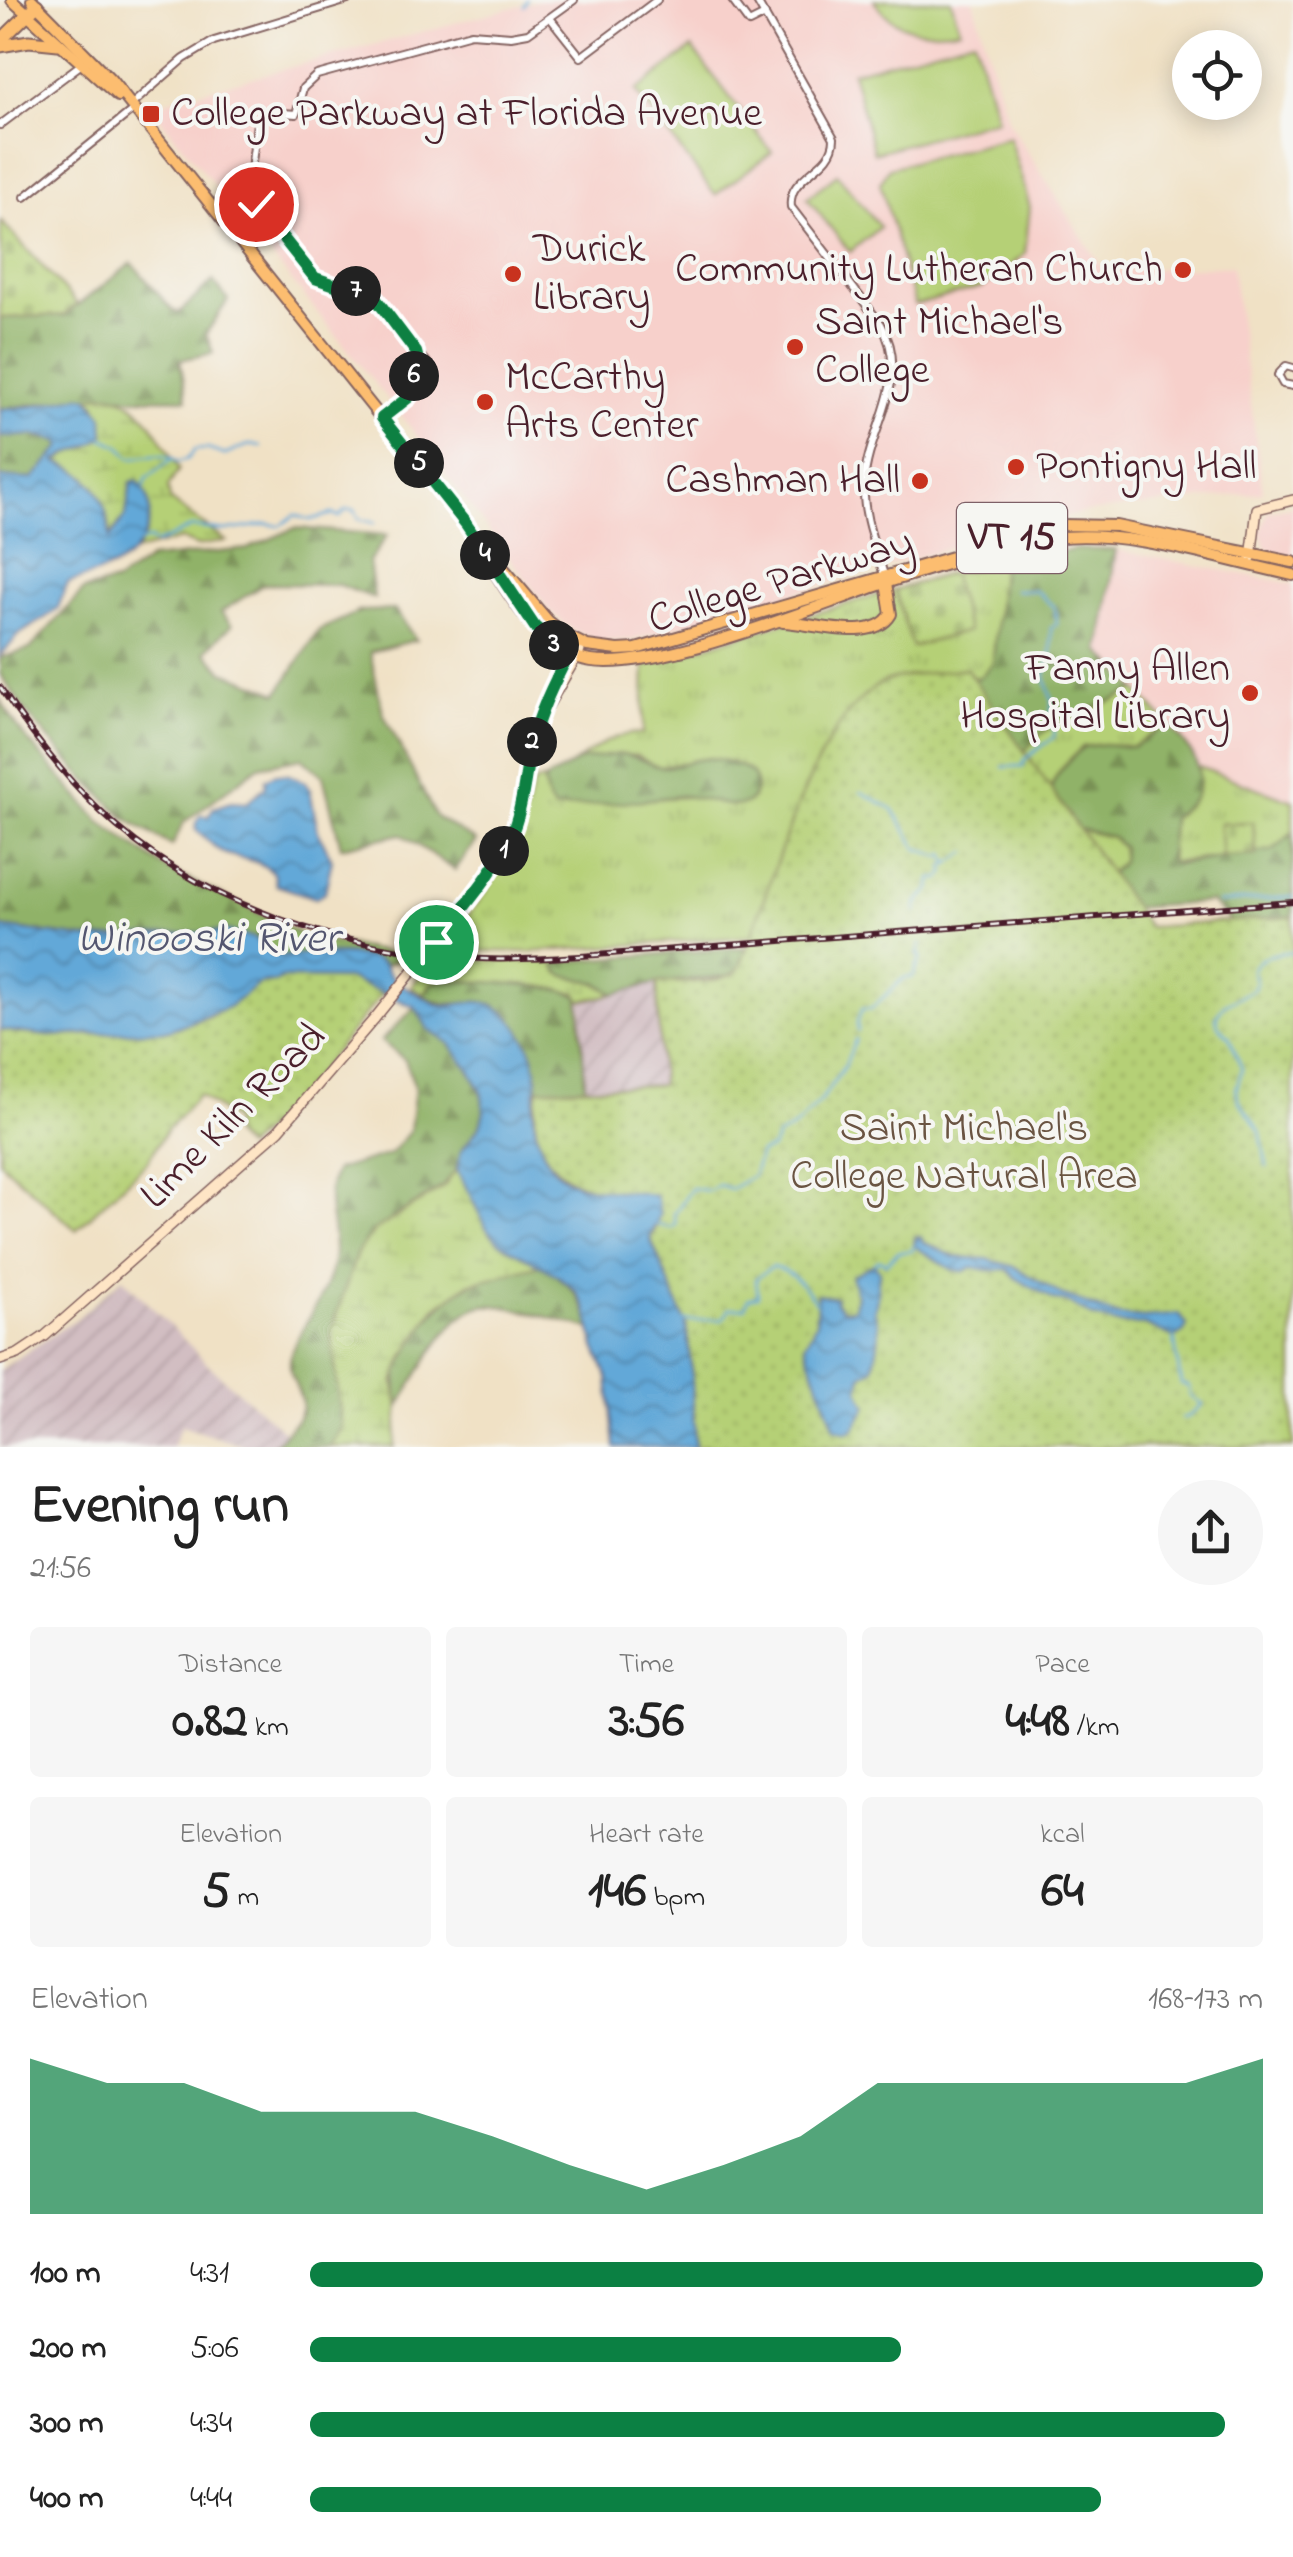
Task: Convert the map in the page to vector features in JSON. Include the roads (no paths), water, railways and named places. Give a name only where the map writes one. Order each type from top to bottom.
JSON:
[{"type":"highway","points":[[0,43],[32,7]]},
{"type":"highway","points":[[0,43],[29,40],[58,44]]},
{"type":"main road","points":[[12,0],[32,7],[90,55],[466,524],[548,620],[579,643]]},
{"type":"main road","points":[[32,7],[58,44],[132,107]]},
{"type":"main road","points":[[1251,560],[1258,508],[1293,500]]},
{"type":"main road","points":[[466,524],[535,627],[573,656]]},
{"type":"main road","name":"College Parkway","points":[[579,643],[606,650],[636,649],[831,597],[1071,524],[1116,526],[1251,560],[1293,575]]},
{"type":"main road","name":"College Parkway","points":[[1251,560],[1293,562]]},
{"type":"main road","points":[[768,623],[870,630],[883,626],[891,614],[885,579]]},
{"type":"main road","points":[[831,597],[830,614],[838,627]]},
{"type":"main road","name":"College Parkway","points":[[573,656],[616,663],[645,659],[768,623],[831,597]]},
{"type":"main road","name":"Lime Kiln Road","points":[[0,1360],[18,1354],[45,1336],[256,1152],[304,1105],[436,942],[490,873],[508,840],[520,811],[532,743],[546,699],[579,643]]},
{"type":"street","points":[[25,197],[184,59],[214,41],[348,0]]},
{"type":"street","points":[[382,418],[425,386],[433,374],[430,365],[376,299],[315,278],[259,208],[248,186],[257,123],[271,112],[296,114],[303,88],[317,75],[466,34],[523,35],[574,0]]},
{"type":"street","points":[[551,19],[581,57],[657,0]]},
{"type":"street","points":[[732,0],[749,23],[765,15]]},
{"type":"street","points":[[756,0],[834,138],[830,154],[794,188],[791,207],[881,324],[890,343],[892,391],[866,466],[864,497],[885,579]]},
{"type":"street","points":[[0,125],[90,55]]},
{"type":"street","points":[[409,397],[418,360],[411,342]]},
{"type":"street","points":[[1293,368],[1286,366],[1278,375],[1280,382],[1293,386]]},
{"type":"water","points":[[88,397],[103,416],[104,435],[57,462],[81,474],[97,490],[110,538],[126,515],[131,482],[137,480],[148,501],[148,524],[130,556],[108,570],[68,583],[57,610],[20,634],[0,656],[0,477],[33,479],[62,446],[59,441],[35,435],[0,437],[0,409]]},
{"type":"water","points":[[275,774],[305,782],[310,790],[318,831],[332,860],[325,892],[316,898],[276,885],[274,873],[252,861],[225,854],[196,830],[201,815],[209,817],[213,808],[231,802],[247,803],[265,787],[266,779]]},
{"type":"water","name":"Winooski River","points":[[0,927],[92,939],[228,931],[254,938],[272,955],[374,959],[399,983],[437,1004],[481,1002],[501,1010],[518,1026],[534,1058],[536,1131],[555,1170],[590,1188],[656,1196],[660,1214],[650,1238],[686,1324],[695,1447],[615,1447],[608,1378],[586,1309],[576,1291],[558,1276],[499,1242],[487,1229],[457,1169],[461,1151],[480,1126],[484,1111],[481,1090],[449,1043],[429,1030],[415,1007],[349,979],[281,978],[260,983],[229,1007],[169,1030],[49,1036],[0,1030]]},
{"type":"water","points":[[915,1237],[955,1257],[987,1259],[1015,1267],[1062,1295],[1119,1316],[1179,1314],[1187,1325],[1174,1338],[1145,1325],[1117,1324],[1093,1317],[1067,1302],[1054,1300],[1007,1269],[953,1270],[914,1246]]},
{"type":"water","points":[[874,1264],[880,1272],[874,1311],[877,1347],[873,1369],[862,1375],[859,1390],[867,1406],[854,1429],[847,1433],[835,1429],[805,1345],[816,1322],[817,1294],[836,1298],[843,1310],[853,1309],[857,1296],[851,1276]]},
{"type":"waterway","points":[[524,6],[527,0]]},
{"type":"waterway","points":[[102,438],[120,446],[131,458],[162,455],[178,462],[188,459],[195,450],[225,455],[251,444],[261,446]]},
{"type":"waterway","points":[[144,487],[147,478],[173,458]]},
{"type":"waterway","points":[[140,542],[149,539],[156,544],[192,527],[225,531],[268,524],[280,526],[295,515],[310,520],[332,514],[339,517],[346,510],[355,510],[359,519],[375,523]]},
{"type":"waterway","points":[[1003,767],[1023,766],[1025,759],[1054,737],[1055,729],[1050,724],[1052,701],[1045,676],[1051,655],[1051,628],[1056,624],[1055,608],[1036,591],[1015,590]]},
{"type":"waterway","points":[[861,792],[893,809],[917,848],[941,857],[945,854],[949,864]]},
{"type":"waterway","points":[[916,911],[918,902],[931,889],[932,879],[940,879],[946,872],[944,867],[967,852]]},
{"type":"waterway","points":[[1218,903],[1293,897]]},
{"type":"waterway","points":[[858,1032],[862,1009],[871,1009],[904,978],[913,977],[921,957],[921,944]]},
{"type":"waterway","points":[[1267,1167],[1260,1131],[1236,1090],[1242,1069],[1216,1016],[1224,1005],[1254,989],[1252,970],[1259,961],[1275,954],[1293,953]]},
{"type":"waterway","points":[[656,1224],[670,1228],[676,1225],[674,1214],[692,1188],[709,1191],[719,1185],[731,1189],[753,1175],[760,1153],[772,1148],[777,1137],[796,1126],[822,1099],[845,1065],[856,1039]]},
{"type":"waterway","points":[[874,1264],[879,1260],[886,1263],[898,1252],[912,1251],[914,1246]]},
{"type":"waterway","points":[[683,1321],[723,1319],[730,1308],[745,1308],[748,1299],[758,1296],[756,1278],[772,1267],[793,1276],[816,1303]]},
{"type":"waterway","points":[[1174,1338],[1181,1384],[1189,1387],[1190,1396],[1202,1404],[1182,1418]]},
{"type":"railway","points":[[0,687],[34,736],[100,811],[139,844],[183,873],[278,918],[328,934],[431,955],[482,959],[596,955],[1293,902]]},
{"type":"place","name":"College Parkway at Florida Avenue","points":[[151,114]]},
{"type":"place","name":"Community Lutheran Church","points":[[1183,270]]},
{"type":"place","name":"Durick Library","points":[[513,274]]},
{"type":"place","name":"Saint Michael's College","points":[[795,347]]},
{"type":"place","name":"McCarthy Arts Center","points":[[485,402]]},
{"type":"place","name":"Pontigny Hall","points":[[1016,467]]},
{"type":"place","name":"Cashman Hall","points":[[920,481]]},
{"type":"place","name":"Fanny Allen Hospital Library","points":[[1250,693]]},
{"type":"park label","name":"Saint Michael's College Natural Area","points":[[964,1153]]}]
